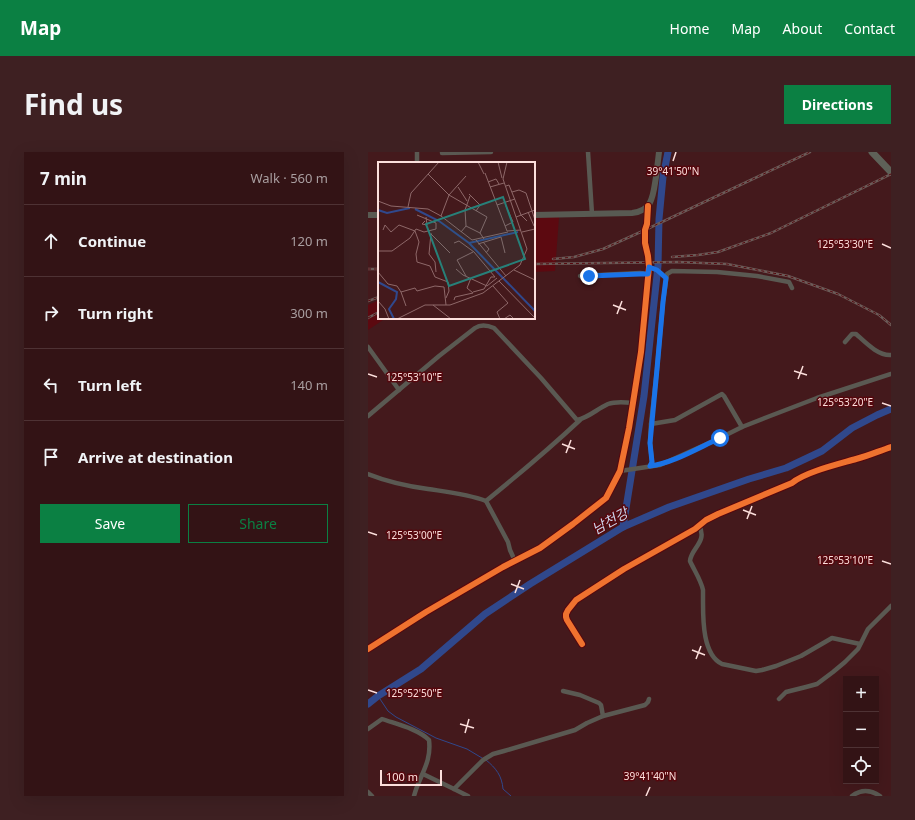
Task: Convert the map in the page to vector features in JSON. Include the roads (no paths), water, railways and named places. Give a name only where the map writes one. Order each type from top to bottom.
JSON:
[{"type":"main road","points":[[535,215],[638,213],[642,211],[648,206],[653,198],[659,152]]},
{"type":"main road","points":[[872,152],[891,172]]},
{"type":"street","points":[[442,154],[491,152]]},
{"type":"street","points":[[588,152],[592,214]]},
{"type":"street","points":[[368,649],[433,608],[540,548],[606,498],[622,470],[641,352],[649,267],[645,242],[648,206]]},
{"type":"street","points":[[649,267],[657,270],[666,278]]},
{"type":"street","points":[[650,466],[652,462],[650,443],[651,424],[667,274],[672,271],[717,272],[757,276],[788,282],[792,288]]},
{"type":"street","points":[[580,276],[648,274]]},
{"type":"street","points":[[368,416],[439,356],[480,325],[494,328],[541,378],[572,415],[577,420],[580,420]]},
{"type":"street","points":[[846,342],[852,334],[856,334],[878,352],[884,355],[891,355]]},
{"type":"street","points":[[368,347],[399,390]]},
{"type":"street","points":[[622,470],[660,465],[742,427],[816,398],[891,374]]},
{"type":"street","points":[[651,424],[675,420],[722,394],[742,427]]},
{"type":"street","points":[[486,501],[526,469],[580,420],[608,404],[618,402],[633,403]]},
{"type":"street","points":[[582,644],[567,620],[566,614],[568,610],[576,600],[624,569],[695,529],[706,520],[718,514],[792,483],[797,479],[891,448]]},
{"type":"street","points":[[368,474],[404,485],[467,495],[486,501],[508,542],[515,561]]},
{"type":"street","points":[[699,525],[701,531],[700,540],[698,546],[692,554],[690,561],[703,591],[706,637],[710,652],[713,658],[717,661],[722,664],[756,671],[776,666],[801,656],[832,638],[860,644]]},
{"type":"street","points":[[779,699],[786,692],[817,684],[846,662],[858,649],[868,629],[891,606]]},
{"type":"street","points":[[563,691],[580,694],[599,703],[601,705],[603,716]]},
{"type":"street","points":[[454,789],[483,760],[493,754],[564,734],[603,716],[645,705],[649,699]]},
{"type":"street","points":[[368,729],[382,718],[405,726],[429,740],[429,751],[425,769],[416,787],[414,796]]},
{"type":"street","points":[[423,774],[468,796]]},
{"type":"street","points":[[852,796],[856,792],[862,791],[871,791],[880,796]]},
{"type":"street","points":[[368,792],[372,796]]},
{"type":"waterway","points":[[623,527],[644,396],[658,266],[659,219],[663,177],[668,152]]},
{"type":"waterway","name":"남천강","points":[[368,704],[421,669],[485,614],[530,584],[623,527],[669,507],[749,479],[786,468],[822,451],[852,428],[891,409]]},
{"type":"waterway","points":[[378,696],[388,711],[396,717],[436,738],[467,749],[482,758]]},
{"type":"waterway","points":[[486,760],[498,773],[503,789],[511,796]]},
{"type":"railway","points":[[553,259],[574,257],[603,249],[810,152]]},
{"type":"railway","points":[[672,257],[718,252],[771,233],[891,174]]},
{"type":"railway","points":[[535,264],[678,262],[727,264],[788,276],[838,294],[879,315],[891,325]]},
{"type":"railway","points":[[368,269],[378,269]]},
{"type":"railway","points":[[368,301],[378,297]]},
{"type":"railway","points":[[368,318],[378,313]]}]
